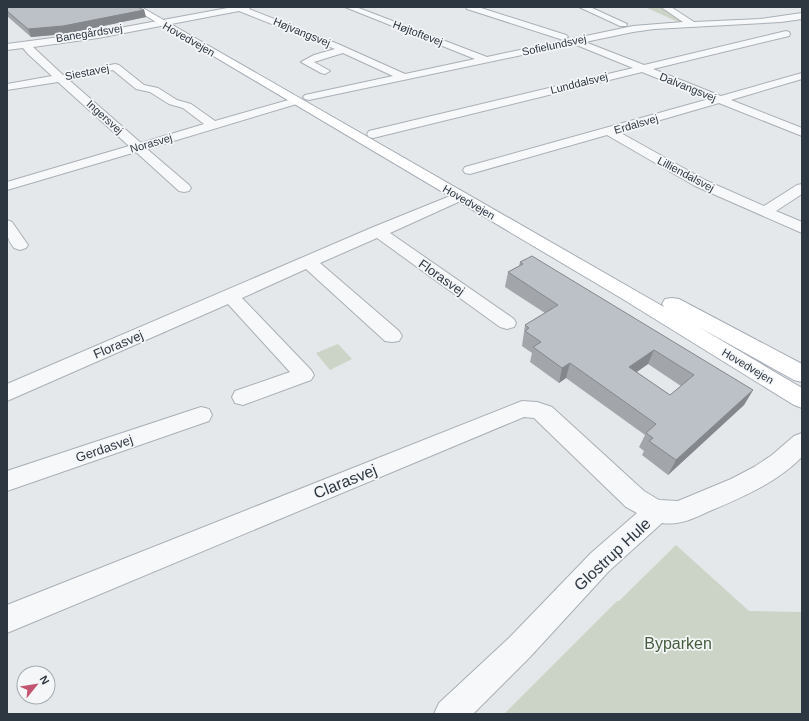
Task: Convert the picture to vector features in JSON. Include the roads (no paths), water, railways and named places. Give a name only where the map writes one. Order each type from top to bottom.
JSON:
[{"type":"main road","name":"Hovedvejen","points":[[135,7],[167,21],[302,99],[460,196],[802,398]]},
{"type":"main road","name":"Hovedvejen","points":[[149,7],[167,21]]},
{"type":"main road","name":"Hovedvejen","points":[[302,99],[368,131],[626,278],[802,374]]},
{"type":"street","name":"Højtoftevej","points":[[349,7],[486,60]]},
{"type":"street","points":[[470,7],[563,37]]},
{"type":"street","points":[[583,7],[623,24]]},
{"type":"street","points":[[666,7],[692,24]]},
{"type":"street","points":[[167,21],[240,8]]},
{"type":"street","name":"Højvangsvej","points":[[240,8],[344,50],[403,77]]},
{"type":"street","name":"Sofielundsvej","points":[[302,99],[633,29],[692,24],[754,22],[800,12]]},
{"type":"street","points":[[648,20],[660,26]]},
{"type":"street","name":"Banegårdsvej","points":[[7,42],[86,34],[167,21]]},
{"type":"street","name":"Banegårdsvej","points":[[7,47],[77,39],[167,21]]},
{"type":"street","points":[[754,22],[797,37]]},
{"type":"street","name":"Lunddalsvej","points":[[368,131],[786,34]]},
{"type":"street","name":"Dalvangsvej","points":[[574,41],[802,132]]},
{"type":"street","name":"Siestavej","points":[[28,45],[29,49],[62,78],[115,67],[140,87],[157,91],[173,102],[187,106],[214,126]]},
{"type":"street","name":"Højvangsvej","points":[[325,71],[306,62],[317,57],[344,50]]},
{"type":"street","name":"Erdalsvej","points":[[470,170],[609,132],[802,76]]},
{"type":"street","points":[[7,87],[62,78]]},
{"type":"street","name":"Ingersvej","points":[[62,78],[184,188]]},
{"type":"street","name":"Norasvej","points":[[7,186],[302,99]]},
{"type":"street","name":"Lilliendalsvej","points":[[609,132],[700,183],[802,228]]},
{"type":"street","points":[[765,212],[802,188]]},
{"type":"street","name":"Florasvej","points":[[7,393],[460,196]]},
{"type":"street","points":[[7,225],[20,245]]},
{"type":"street","name":"Florasvej","points":[[377,232],[507,323]]},
{"type":"street","points":[[308,262],[392,336]]},
{"type":"street","points":[[230,296],[304,375],[243,397]]},
{"type":"street","name":"Clarasvej","points":[[7,619],[522,409],[537,410],[544,413],[635,499],[645,506],[658,511]]},
{"type":"street","name":"Gerdasvej","points":[[7,481],[201,415]]},
{"type":"street","name":"Glostrup Hule","points":[[450,714],[520,646],[600,562],[658,511],[670,513],[680,512],[756,478],[782,461],[802,442]]},
{"type":"park label","name":"Byparken","points":[[678,643]]}]
